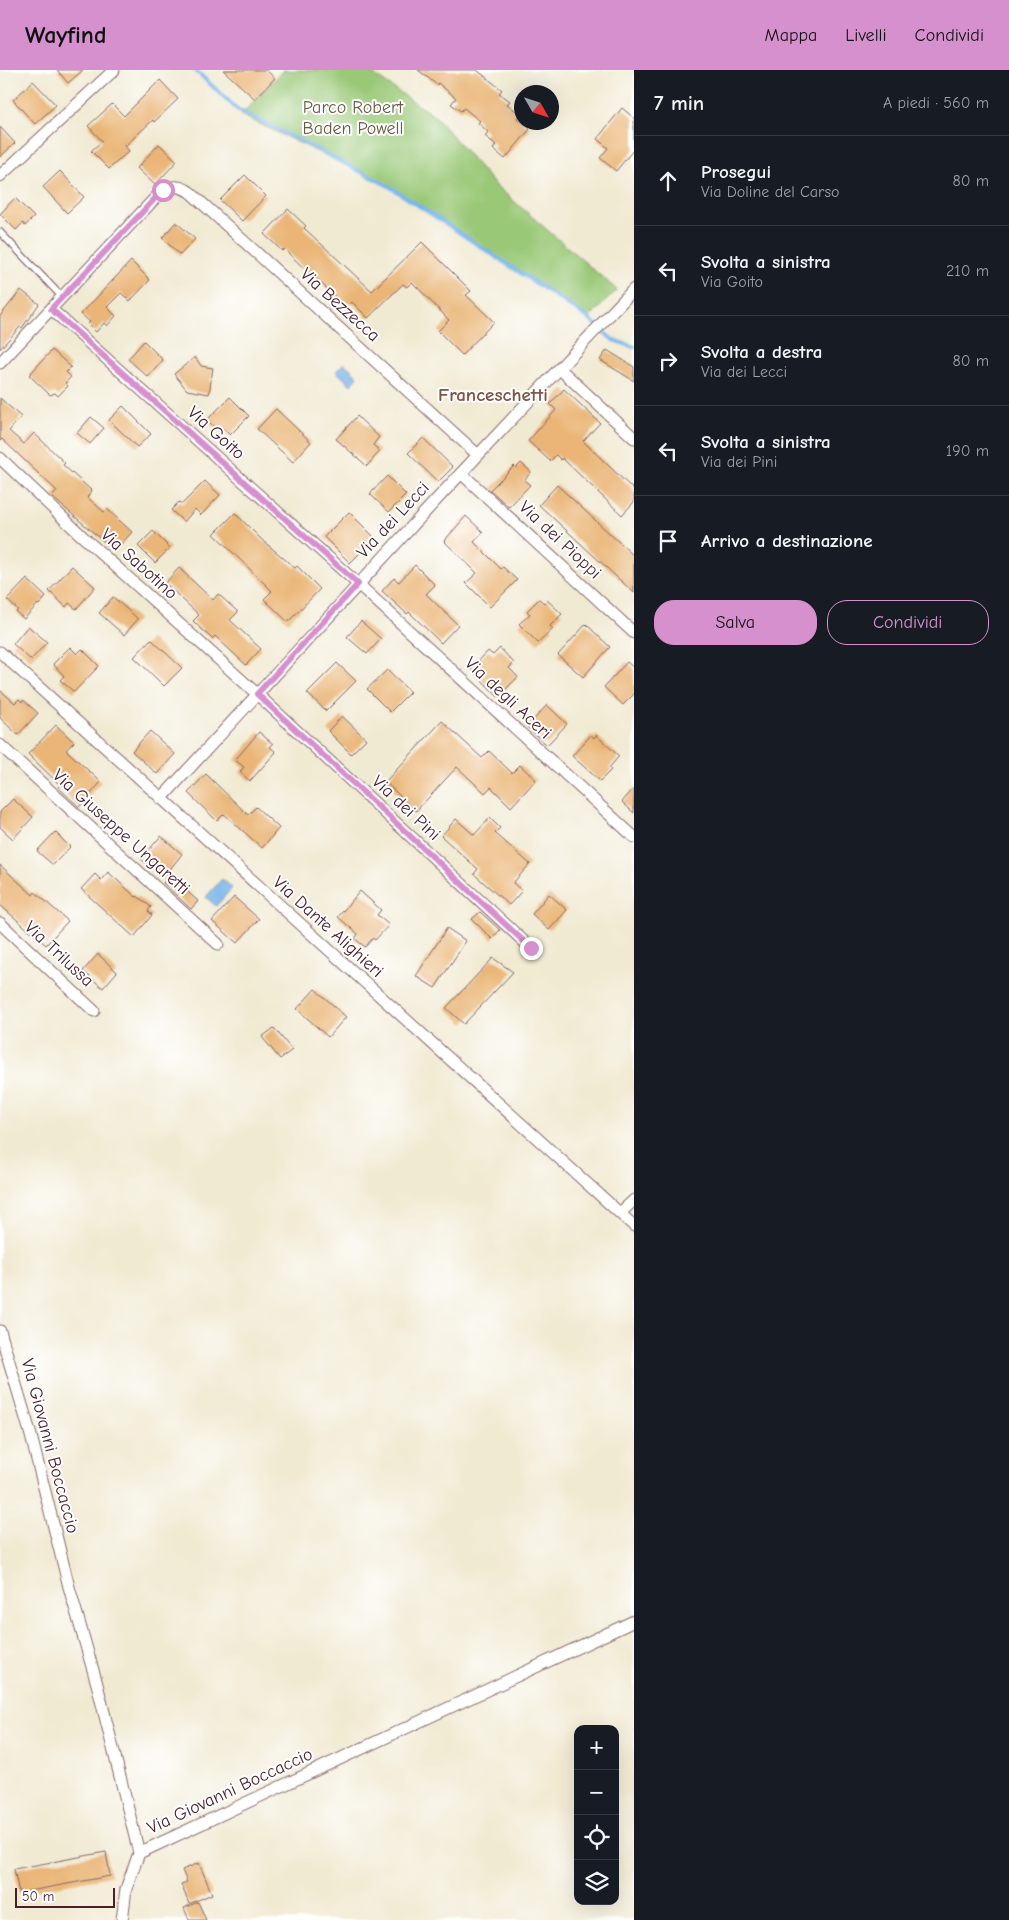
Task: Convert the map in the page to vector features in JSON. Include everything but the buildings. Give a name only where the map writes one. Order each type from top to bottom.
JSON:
[{"type":"street","points":[[0,176],[114,70]]},
{"type":"street","name":"Via Bezzecca","points":[[62,297],[160,194],[167,188],[175,186],[185,188],[478,455]]},
{"type":"street","name":"Via dei Lecci","points":[[161,799],[461,472],[633,292]]},
{"type":"street","points":[[0,363],[62,297]]},
{"type":"street","name":"Via Goito","points":[[51,309],[358,584]]},
{"type":"street","points":[[560,369],[634,438]]},
{"type":"street","name":"Via Sabotino","points":[[0,458],[82,536],[257,694]]},
{"type":"street","name":"Via dei Pioppi","points":[[461,472],[634,633]]},
{"type":"street","name":"Via degli Aceri","points":[[358,584],[634,837]]},
{"type":"street","name":"Via Dante Alighieri","points":[[0,652],[634,1226]]},
{"type":"street","name":"Via dei Pini","points":[[257,694],[531,948]]},
{"type":"street","name":"Via Giuseppe Ungaretti","points":[[0,746],[218,944]]},
{"type":"street","name":"Via Trilussa","points":[[0,923],[94,1011]]},
{"type":"street","points":[[620,1213],[634,1200]]},
{"type":"street","name":"Via Giovanni Boccaccio","points":[[0,1331],[30,1432],[97,1684],[139,1853],[634,1621]]},
{"type":"street","points":[[122,1920],[128,1880],[139,1853]]},
{"type":"lane","points":[[0,232],[62,297]]},
{"type":"green space","name":"Parco Robert Baden Powell","points":[[282,70],[367,70],[437,118],[494,184],[617,290],[589,318],[389,186],[241,115]]},
{"type":"water","points":[[344,363],[358,376],[351,385],[336,371]]},
{"type":"water","points":[[222,879],[232,888],[216,906],[206,897]]},
{"type":"waterway","points":[[195,70],[237,109],[389,186],[587,317],[613,340],[634,347]]},
{"type":"district","name":"Franceschetti","points":[[493,395]]},
{"type":"route","points":[[163,190],[51,309],[358,584],[257,694],[531,948]]}]
